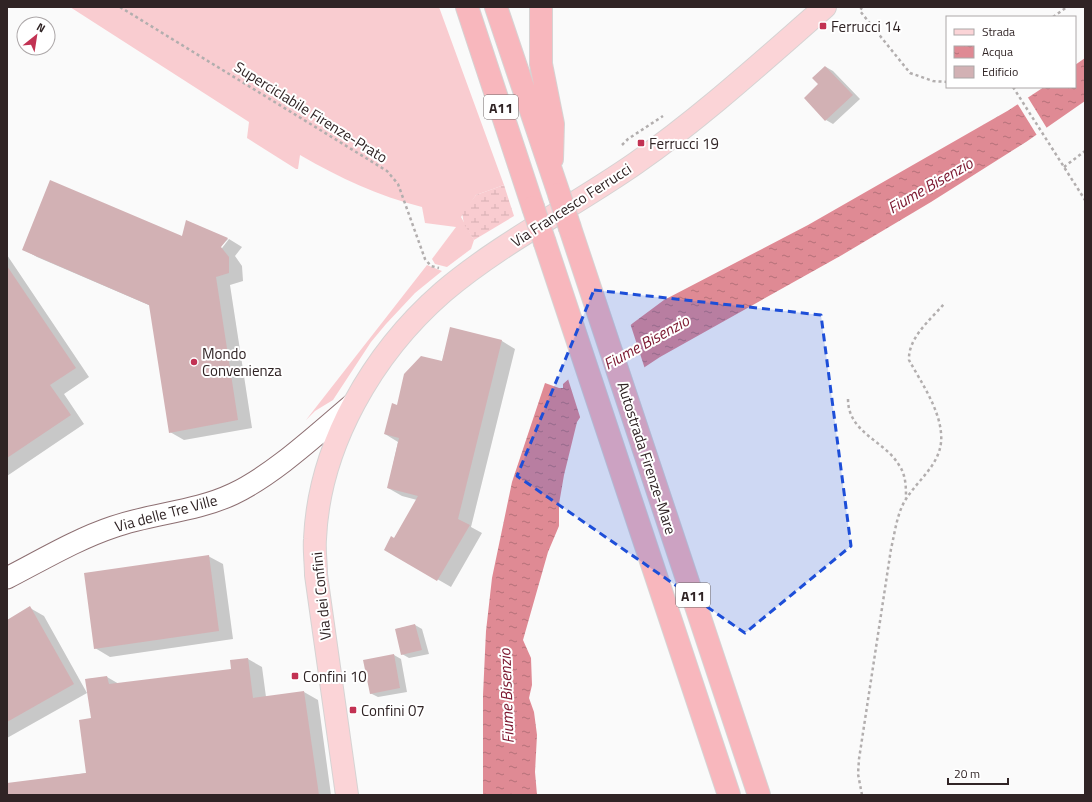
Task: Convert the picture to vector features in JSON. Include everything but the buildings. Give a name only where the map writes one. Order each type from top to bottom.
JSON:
[{"type":"highway","name":"Autostrada Firenze-Mare","points":[[467,7],[730,795]]},
{"type":"highway","name":"Autostrada Firenze-Mare","points":[[496,7],[627,394],[759,795]]},
{"type":"highway","points":[[541,7],[541,64],[553,124],[552,174]]},
{"type":"main road","name":"Via Francesco Ferrucci","points":[[354,403],[372,374],[405,330],[443,292],[506,246],[643,158],[720,99],[825,7]]},
{"type":"main road","name":"Via dei Confini","points":[[347,795],[316,575],[315,538],[320,501],[329,466],[338,438],[354,403]]},
{"type":"street","name":"Via delle Tre Ville","points":[[7,578],[65,548],[112,527],[182,512],[234,494],[288,457],[354,403]]},
{"type":"path","name":"Superciclabile Firenze-Prato","points":[[120,7],[387,171],[398,184],[425,259],[431,266],[444,269]]},
{"type":"path","points":[[862,7],[860,11],[910,73],[933,81],[946,82]]},
{"type":"path","points":[[1054,16],[1067,7]]},
{"type":"path","points":[[1014,88],[1085,200]]},
{"type":"path","points":[[1064,167],[1085,152]]},
{"type":"path","points":[[862,795],[858,774],[864,722],[891,549],[897,521],[906,498],[935,462],[942,444],[939,420],[909,360],[909,352],[912,343],[944,304]]},
{"type":"path","points":[[848,399],[850,416],[855,424],[894,458],[900,466],[906,485],[906,498]]},
{"type":"highlighted area","points":[[594,290],[821,315],[851,546],[745,633],[517,476]]},
{"type":"green space","points":[[70,7],[439,7],[504,185],[476,195],[461,217],[474,240],[471,249],[447,267],[435,264],[432,259],[456,227],[425,223],[422,207],[406,203],[360,186],[300,155],[298,169],[296,169],[247,138],[249,122]]},
{"type":"green space","points":[[504,185],[514,216],[474,240],[464,224],[462,213],[476,195]]},
{"type":"green space","points":[[427,265],[442,271],[415,293],[386,324],[371,342],[333,400],[315,411],[306,420]]},
{"type":"water","name":"Fiume Bisenzio","points":[[1085,58],[1085,101],[1026,142],[931,202],[842,255],[660,357],[604,394],[585,410],[577,422],[564,475],[559,504],[559,526],[548,552],[523,640],[531,658],[532,685],[529,698],[534,712],[537,735],[535,772],[537,795],[483,795],[483,695],[486,631],[492,578],[512,482],[545,383],[563,388],[563,384],[633,323],[664,300],[808,225],[1009,110],[1042,88],[1076,88],[1076,64]]},
{"type":"pier","points":[[1027,96],[1048,130],[1038,137],[1017,103]]},
{"type":"pier","points":[[630,323],[645,369],[605,396],[587,411],[581,420],[568,379]]},
{"type":"place","name":"Ferrucci 14","points":[[823,26]]},
{"type":"place","name":"Ferrucci 19","points":[[641,143]]},
{"type":"place","name":"Mondo Convenienza","points":[[194,362]]},
{"type":"place","name":"Confini 10","points":[[295,676]]},
{"type":"place","name":"Confini 07","points":[[353,710]]}]
